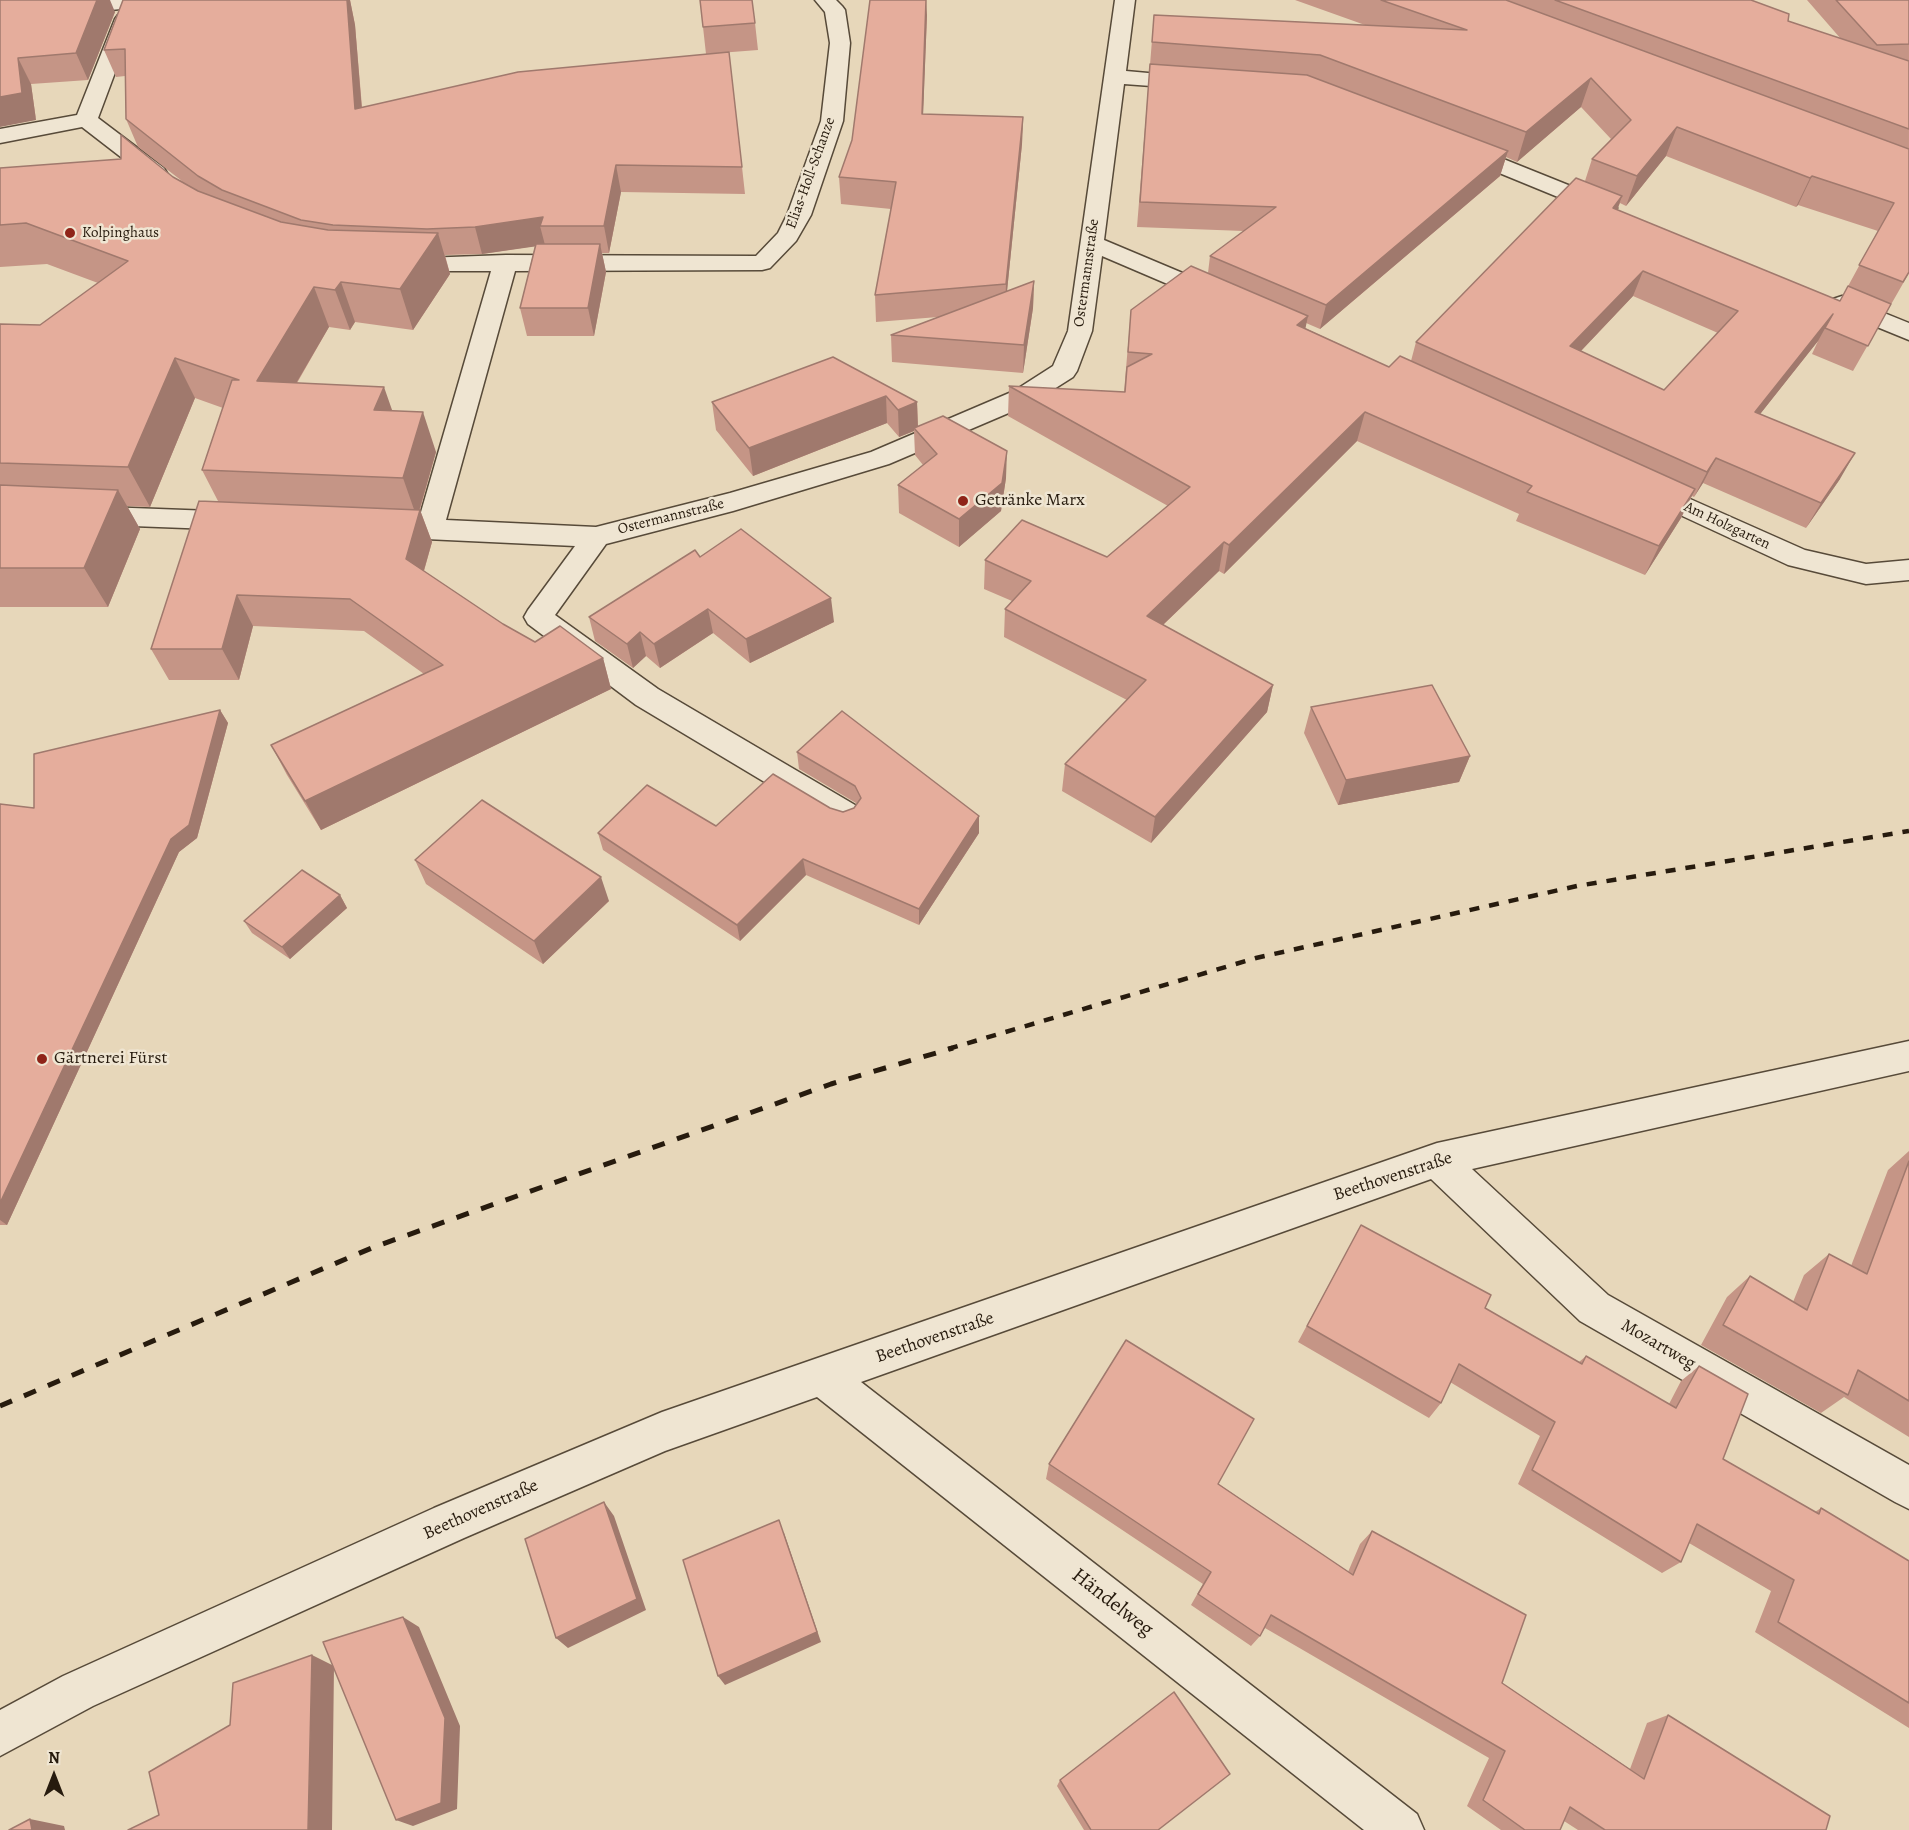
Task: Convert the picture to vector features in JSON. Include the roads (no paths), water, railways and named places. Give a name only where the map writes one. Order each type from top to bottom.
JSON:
[{"type":"street","name":"Elias-Holl-Schanze","points":[[377,263],[435,265],[506,262],[762,263],[788,236],[799,215],[832,121],[840,43],[835,10],[825,0]]},
{"type":"street","name":"Ostermannstraße","points":[[359,526],[596,537],[732,502],[880,458],[1023,398],[1064,371],[1080,331],[1125,0]]},
{"type":"street","points":[[0,15],[132,1],[86,120]]},
{"type":"street","points":[[1116,77],[1211,84]]},
{"type":"street","points":[[0,136],[86,120],[176,190]]},
{"type":"street","points":[[1438,140],[1623,215]]},
{"type":"street","points":[[1092,243],[1232,303]]},
{"type":"street","points":[[430,528],[506,262]]},
{"type":"street","points":[[1818,295],[1909,332]]},
{"type":"street","name":"Am Holzgarten","points":[[1627,480],[1798,558],[1866,574],[1909,570]]},
{"type":"street","points":[[0,512],[263,522]]},
{"type":"street","name":"Ostermannstraße","points":[[596,537],[538,617],[647,696],[844,814]]},
{"type":"street","name":"Beethovenstraße","points":[[0,1734],[78,1691],[460,1519],[662,1432],[1437,1160],[1909,1056]]},
{"type":"street","name":"Mozartweg","points":[[1437,1160],[1594,1308],[1909,1488]]},
{"type":"street","name":"Händelweg","points":[[823,1377],[1401,1830]]},
{"type":"railway","points":[[948,1049],[1256,958],[1577,886],[1909,831]]},
{"type":"railway","points":[[0,1406],[374,1247],[831,1084],[953,1048]]},
{"type":"place","name":"Kolpinghaus","points":[[70,233]]},
{"type":"place","name":"Getränke Marx","points":[[963,501]]},
{"type":"place","name":"Gärtnerei Fürst","points":[[42,1059]]}]
